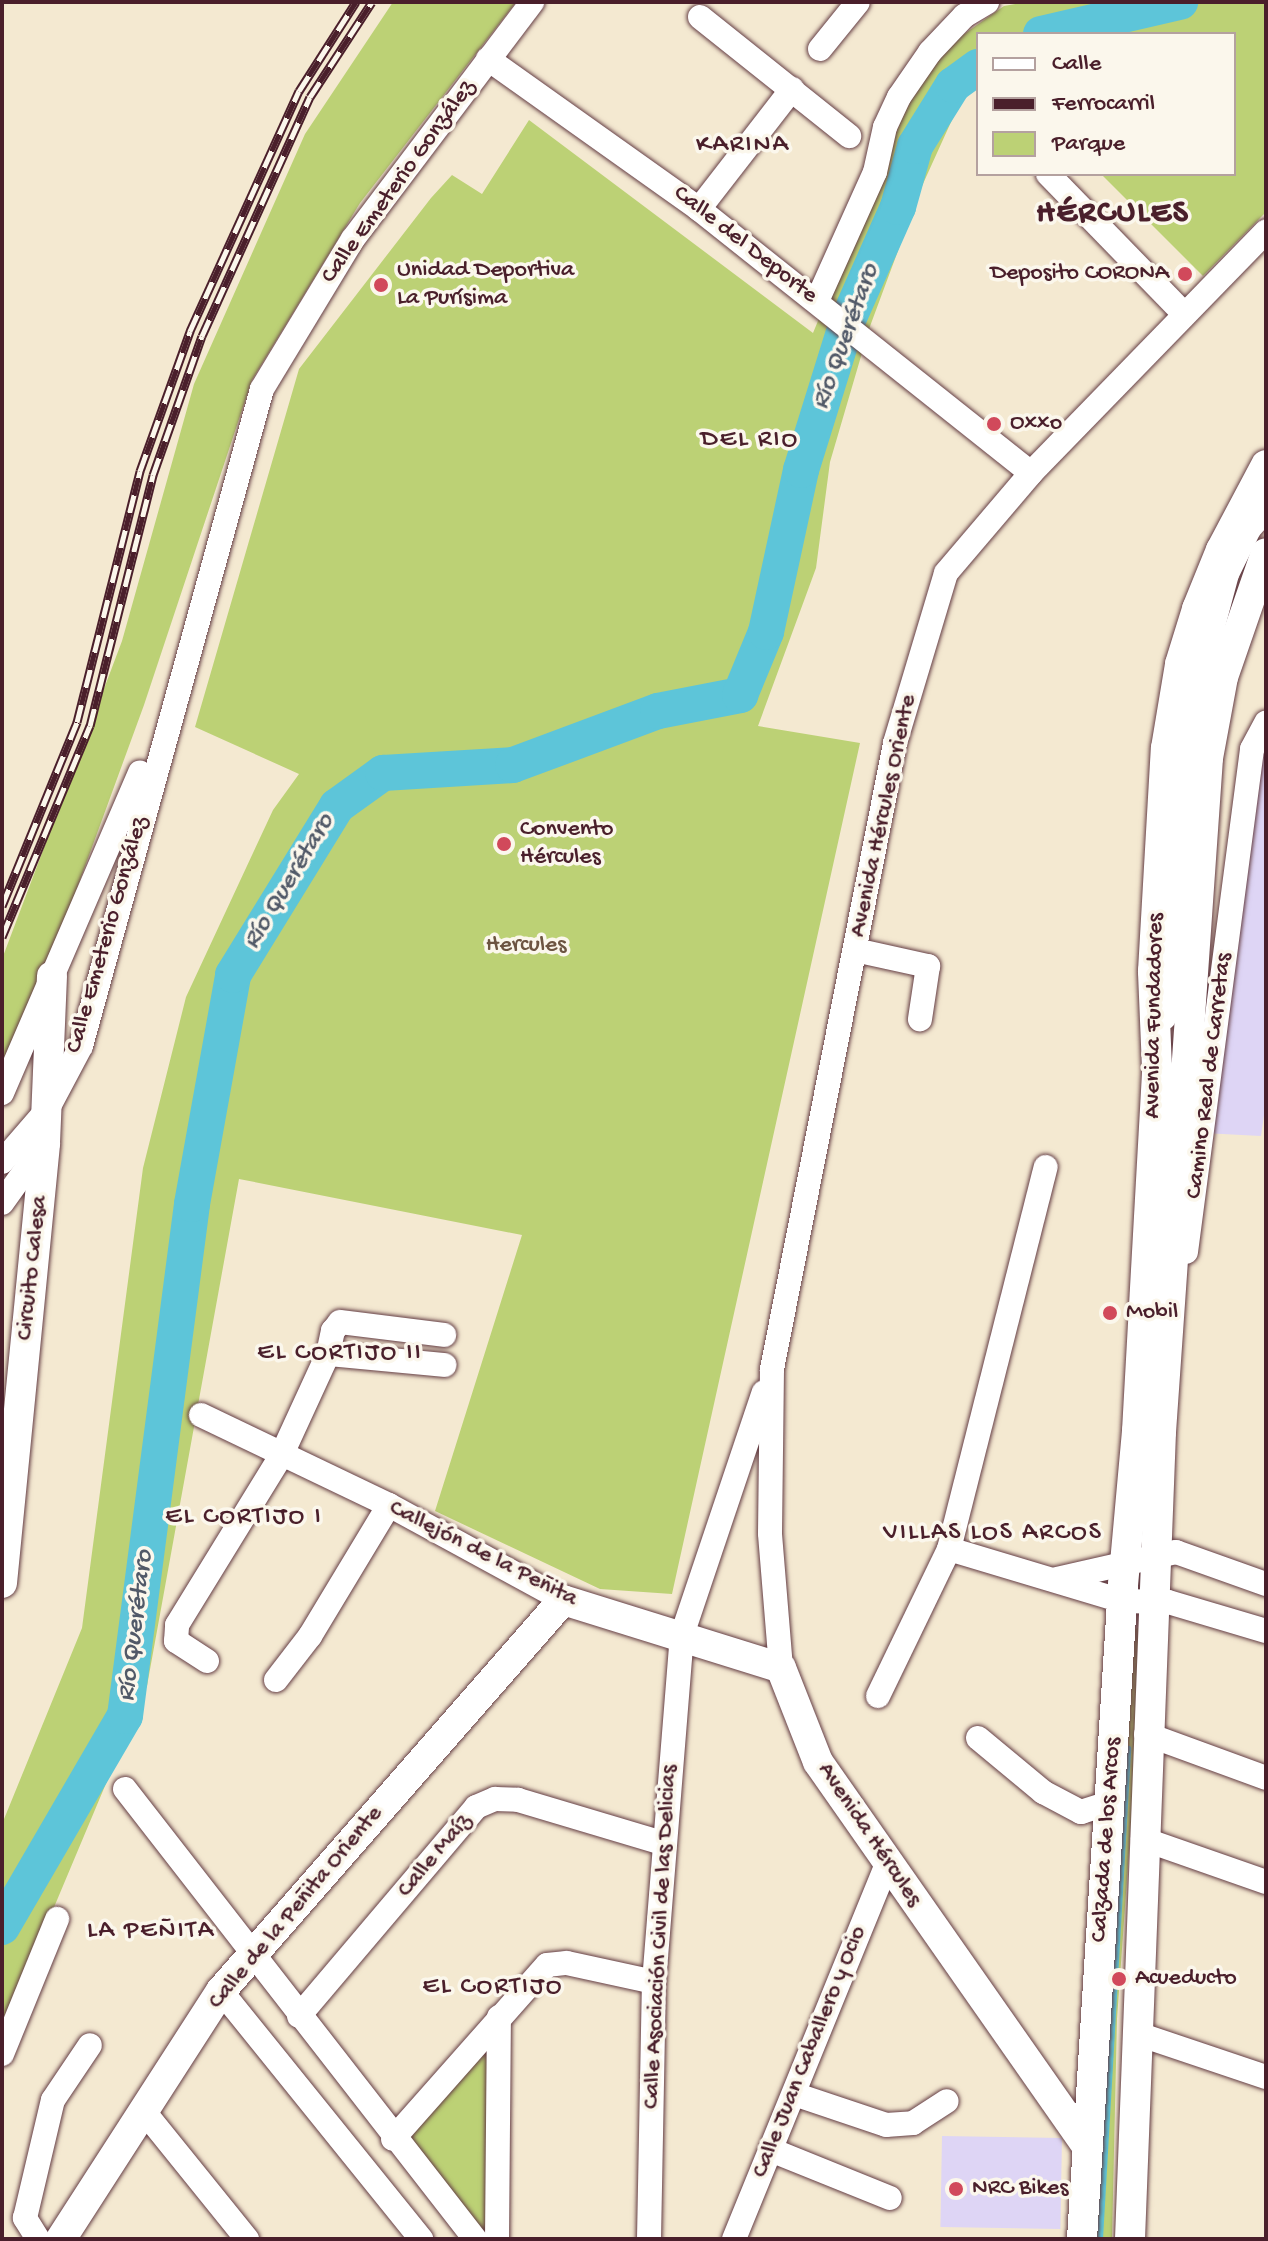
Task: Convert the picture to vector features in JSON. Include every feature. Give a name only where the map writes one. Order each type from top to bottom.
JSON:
[{"type":"main road","name":"Avenida Fundadores","points":[[1123,1582],[1157,1068],[1155,942],[1166,748],[1180,664],[1221,550],[1266,465]]},
{"type":"main road","name":"Avenida Fundadores","points":[[1153,1603],[1161,1432],[1208,758],[1223,677],[1262,562]]},
{"type":"main road","points":[[1262,562],[1266,602]]},
{"type":"main road","name":"Circuito Calesa","points":[[2,1583],[45,1143],[52,976]]},
{"type":"main road","name":"Calzada de los Arcos","points":[[1082,2239],[1123,1582]]},
{"type":"main road","name":"Callejón de la Peñita","points":[[563,1600],[781,1668]]},
{"type":"main road","name":"Calle de la Peñita Oriente","points":[[61,2239],[146,2114],[221,1991],[563,1600]]},
{"type":"main road","name":"Calzada de los Arcos","points":[[1130,2239],[1146,1730],[1153,1603]]},
{"type":"main road","name":"Avenida Hércules","points":[[781,1668],[818,1762],[886,1866],[1088,2147]]},
{"type":"main road","points":[[1114,1725],[1146,1730]]},
{"type":"main road","points":[[1088,2147],[1135,2154]]},
{"type":"street","name":"Calle Emeterio González","points":[[2,1162],[47,1110],[81,1046],[105,945],[262,389],[353,239],[532,2]]},
{"type":"street","points":[[821,304],[875,172],[885,127],[899,97],[930,52],[964,16],[987,2]]},
{"type":"street","points":[[820,49],[846,7]]},
{"type":"street","points":[[700,17],[849,136]]},
{"type":"street","name":"Calle del Deporte","points":[[488,59],[699,209],[1031,473]]},
{"type":"street","points":[[699,209],[792,89]]},
{"type":"street","points":[[1050,176],[1184,314]]},
{"type":"street","name":"Avenida Hércules Oriente","points":[[780,1334],[895,743],[946,573],[1031,473],[1266,231]]},
{"type":"street","points":[[1157,1068],[1170,975],[1190,712],[1227,574],[1249,529],[1266,510]]},
{"type":"street","name":"Calle Emeterio González","points":[[2,1093],[176,689]]},
{"type":"street","name":"Camino Real de Carretas","points":[[1161,1432],[1252,749],[1266,723]]},
{"type":"street","points":[[72,931],[94,930],[105,945]]},
{"type":"street","points":[[855,950],[928,966],[920,1019]]},
{"type":"street","name":"Circuito Calesa","points":[[2,1203],[45,1143]]},
{"type":"street","points":[[878,1696],[949,1549],[1046,1167]]},
{"type":"street","points":[[207,1661],[173,1635],[282,1454],[340,1322],[444,1335]]},
{"type":"street","name":"Avenida Hércules","points":[[780,1334],[772,1369],[770,1533],[781,1668]]},
{"type":"street","points":[[328,1354],[444,1365]]},
{"type":"street","name":"Calle Asociación Civil de las Delicias","points":[[649,2239],[654,1982],[662,1843],[682,1635],[772,1369]]},
{"type":"street","name":"Callejón de la Peñita","points":[[201,1415],[389,1505],[563,1600]]},
{"type":"street","points":[[276,1680],[310,1636],[389,1505]]},
{"type":"street","points":[[949,1549],[1057,1579],[1123,1582],[1153,1603],[1168,1602],[1266,1631]]},
{"type":"street","points":[[1057,1579],[1123,1582],[1155,1553],[1183,1553],[1266,1584]]},
{"type":"street","points":[[1146,1730],[1266,1778]]},
{"type":"street","points":[[978,1738],[1043,1792],[1081,1812],[1109,1803]]},
{"type":"street","points":[[125,1789],[393,2139],[475,2239]]},
{"type":"street","name":"Calle Maíz","points":[[299,2016],[476,1807],[495,1799],[518,1800],[662,1843]]},
{"type":"street","points":[[1143,1839],[1266,1882]]},
{"type":"street","name":"Calle Juan Caballero y Ocio","points":[[734,2239],[886,1866]]},
{"type":"street","points":[[2,2054],[57,1919]]},
{"type":"street","points":[[393,2139],[547,1965],[567,1963],[654,1982]]},
{"type":"street","points":[[221,1991],[421,2239]]},
{"type":"street","points":[[497,2239],[499,2017]]},
{"type":"street","points":[[1138,2034],[1266,2077]]},
{"type":"street","points":[[38,2239],[25,2218],[53,2100],[90,2045]]},
{"type":"street","points":[[794,2094],[886,2125],[913,2123],[947,2101]]},
{"type":"street","points":[[146,2114],[245,2238]]},
{"type":"street","points":[[771,2150],[890,2198]]},
{"type":"shaded area","points":[[1252,749],[1266,749],[1266,1101],[1261,1136],[1203,1133]]},
{"type":"shaded area","points":[[942,2136],[1062,2138],[1060,2229],[940,2227]]},
{"type":"green space","points":[[393,2],[516,2],[360,203],[252,380],[144,705],[35,1003],[2,1065],[2,959],[122,641],[194,384],[305,134]]},
{"type":"green space","name":"Hercules","points":[[1027,2],[1266,2],[1266,212],[1203,276],[1103,176],[1236,176],[1236,32],[976,32],[976,88],[961,100],[922,186],[869,329],[830,462],[816,568],[758,726],[860,743],[672,1594],[600,1589],[435,1511],[522,1235],[239,1179],[147,1686],[2,2031],[2,1824],[82,1628],[143,1168],[186,997],[273,810],[299,774],[195,727],[299,369],[452,175],[482,194],[529,120],[813,333],[905,111],[940,51],[1004,6]]},
{"type":"green space","points":[[1145,1626],[1117,2019],[1112,2239],[1085,2239],[1125,1632]]},
{"type":"green space","points":[[499,2017],[497,2239],[475,2239],[393,2139]]},
{"type":"waterway","name":"Río Querétaro","points":[[1050,32],[1180,2]]},
{"type":"waterway","name":"Río Querétaro","points":[[2,1927],[125,1716],[192,1204],[233,975],[337,806],[383,773],[513,765],[658,711],[740,695],[766,632],[801,470],[847,322],[898,207],[915,146],[953,85],[976,68]]},
{"type":"waterway","points":[[1100,2239],[1128,1749]]},
{"type":"railway","points":[[2,906],[77,722],[140,471],[190,331],[299,91],[356,2]]},
{"type":"railway","points":[[2,937],[90,726],[153,475],[202,336],[310,97],[372,2]]},
{"type":"place","name":"Deposito CORONA","points":[[1185,274]]},
{"type":"place","name":"Unidad Deportiva La Purísima","points":[[381,285]]},
{"type":"place","name":"Oxxo","points":[[994,424]]},
{"type":"place","name":"Convento Hércules","points":[[504,844]]},
{"type":"place","name":"Mobil","points":[[1110,1313]]},
{"type":"place","name":"Acueducto","points":[[1119,1979]]},
{"type":"place","name":"NRC Bikes","points":[[956,2189]]},
{"type":"district","name":"KARINA","points":[[743,146]]},
{"type":"district","name":"HÉRCULES","points":[[1113,214]]},
{"type":"district","name":"DEL RIO","points":[[750,441]]},
{"type":"district","name":"EL CORTIJO II","points":[[340,1354]]},
{"type":"district","name":"EL CORTIJO I","points":[[244,1518]]},
{"type":"district","name":"VILLAS LOS ARCOS","points":[[993,1534]]},
{"type":"district","name":"LA PEÑITA","points":[[151,1932]]},
{"type":"district","name":"EL CORTIJO","points":[[493,1988]]}]
